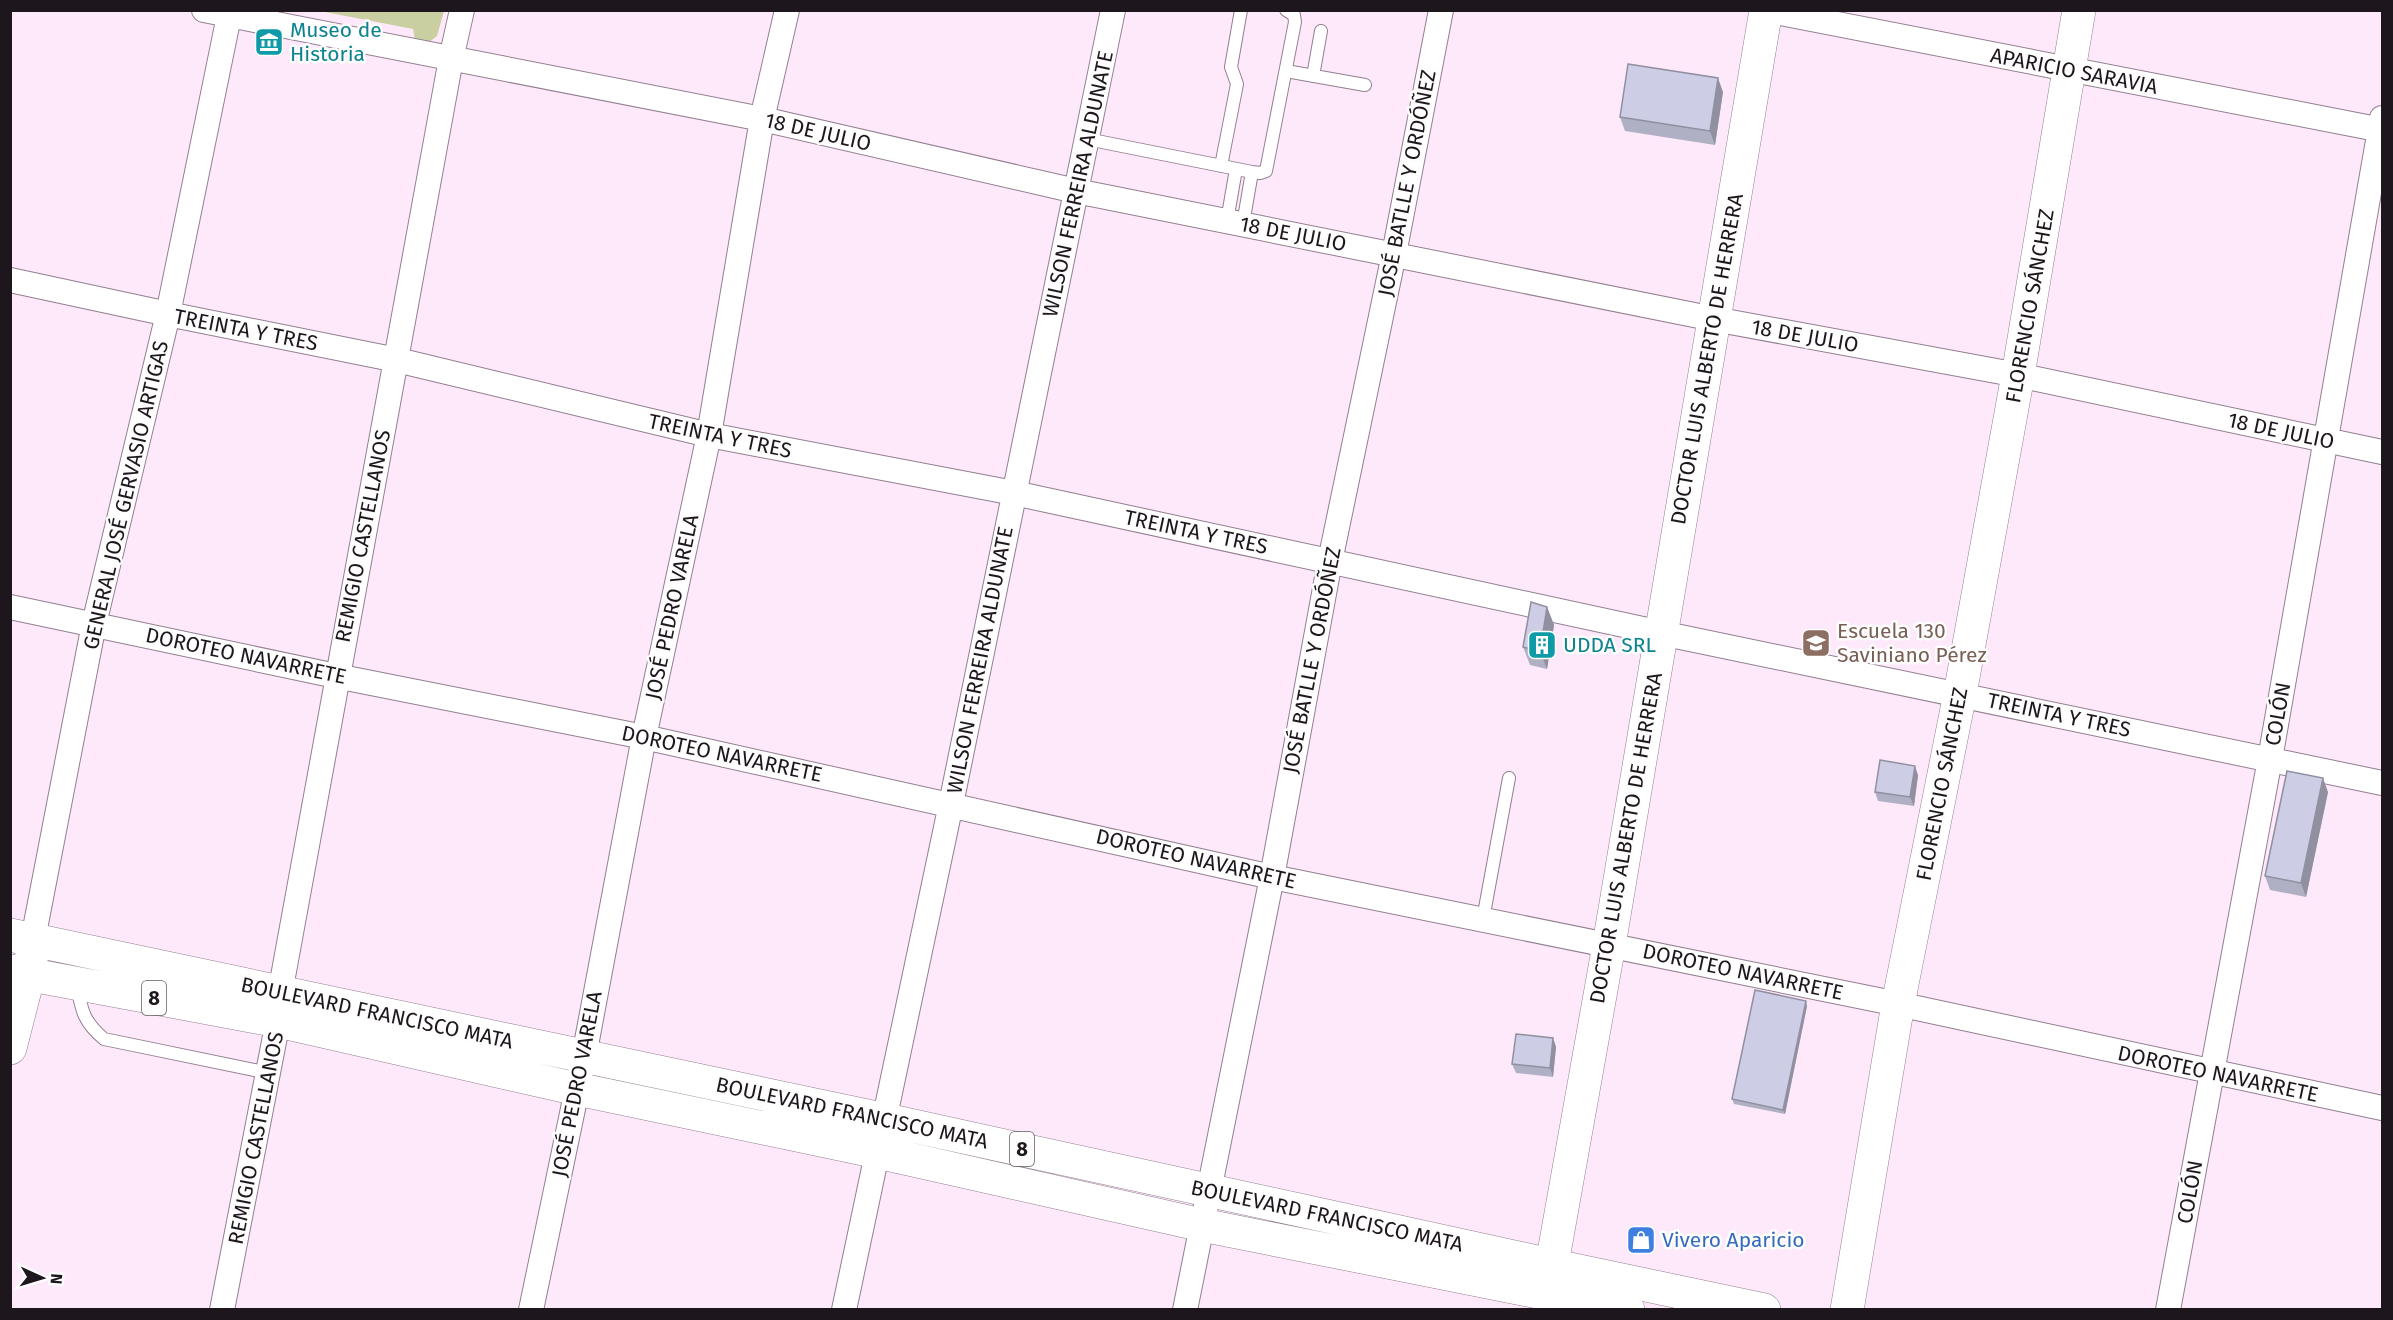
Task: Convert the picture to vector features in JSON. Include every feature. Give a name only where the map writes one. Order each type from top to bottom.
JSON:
[{"type":"main road","name":"FLORENCIO SÁNCHEZ","points":[[1847,1310],[1898,1004],[1960,694],[2018,375],[2079,10]]},
{"type":"main road","name":"DOCTOR LUIS ALBERTO DE HERRERA","points":[[1547,1289],[1609,945],[1766,11]]},
{"type":"main road","name":"BOULEVARD FRANCISCO MATA","points":[[18,951],[76,983],[279,1007],[584,1056],[1209,1190],[1547,1289],[1628,1310]]},
{"type":"main road","name":"BOULEVARD FRANCISCO MATA","points":[[18,951],[279,1007],[577,1089],[878,1152],[1202,1225],[1547,1289],[1764,1310]]},
{"type":"main road","points":[[10,1048],[18,951]]},
{"type":"street","name":"18 DE JULIO","points":[[204,10],[762,118],[1076,191],[1714,319],[2018,375],[2382,452]]},
{"type":"street","name":"REMIGIO CASTELLANOS","points":[[222,1310],[269,1073],[336,676],[462,10]]},
{"type":"street","name":"JOSÉ PEDRO VARELA","points":[[531,1310],[584,1056],[644,737],[709,435],[762,118],[787,10]]},
{"type":"street","name":"WILSON FERREIRA ALDUNATE","points":[[844,1310],[886,1120],[1113,10]]},
{"type":"street","name":"JOSÉ BATLLE Y ORDÓÑEZ","points":[[1185,1310],[1272,877],[1330,561],[1394,254],[1441,10]]},
{"type":"street","name":"APARICIO SARAVIA","points":[[1766,11],[2069,70],[2382,126]]},
{"type":"street","name":"GENERAL JOSÉ GERVASIO ARTIGAS","points":[[18,951],[168,314],[229,16]]},
{"type":"street","name":"COLÓN","points":[[2168,1310],[2270,759],[2382,126]]},
{"type":"street","name":"TREINTA Y TRES","points":[[10,280],[397,360],[709,435],[1014,493],[1661,633],[2382,783]]},
{"type":"street","name":"DOROTEO NAVARRETE","points":[[10,607],[336,676],[644,737],[1272,877],[1898,1004],[2382,1108]]},
{"type":"lane","points":[[1221,166],[1237,84],[1231,67],[1241,10]]},
{"type":"lane","points":[[1087,139],[1252,172],[1266,171],[1295,22],[1294,15],[1286,10]]},
{"type":"lane","points":[[1313,76],[1321,31]]},
{"type":"lane","points":[[1286,71],[1365,85]]},
{"type":"lane","points":[[1235,222],[1236,169]]},
{"type":"lane","points":[[1235,222],[1252,172]]},
{"type":"lane","points":[[1483,919],[1509,778]]},
{"type":"lane","points":[[76,983],[83,1014],[89,1027],[104,1039],[269,1073]]},
{"type":"green space","points":[[320,11],[444,11],[437,36],[428,43],[415,40],[413,29]]},
{"type":"building","points":[[1628,64],[1718,78],[1710,131],[1620,117]]},
{"type":"building","points":[[1531,602],[1547,607],[1540,651],[1523,647]]},
{"type":"building","points":[[1880,760],[1915,766],[1910,797],[1875,792]]},
{"type":"building","points":[[2287,771],[2323,778],[2301,883],[2265,876]]},
{"type":"building","points":[[1755,990],[1806,1001],[1783,1110],[1732,1099]]},
{"type":"building","points":[[1516,1034],[1553,1038],[1550,1068],[1512,1064]]},
{"type":"place","name":"Museo de Historia","points":[[269,42]]},
{"type":"place","name":"Escuela 130 Saviniano Pérez","points":[[1816,643]]},
{"type":"place","name":"UDDA SRL","points":[[1542,645]]},
{"type":"place","name":"Vivero Aparicio","points":[[1641,1240]]}]
